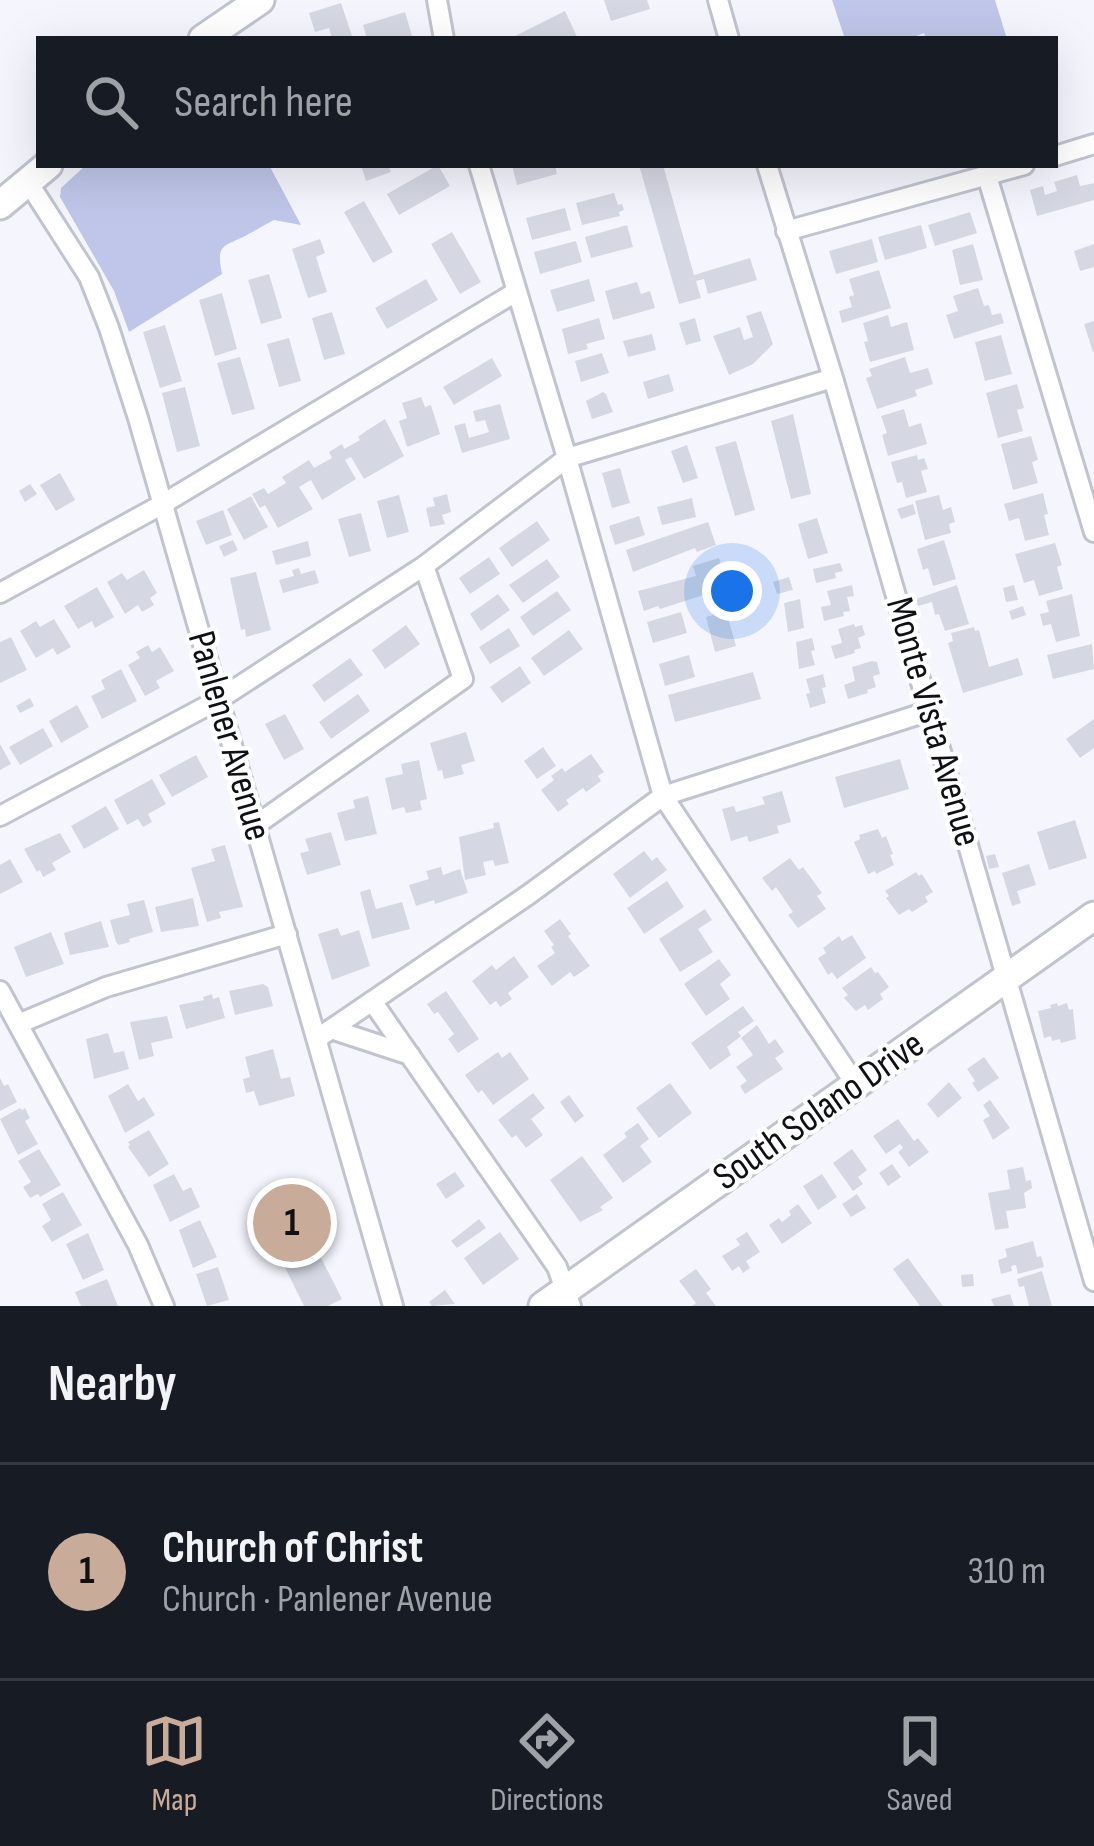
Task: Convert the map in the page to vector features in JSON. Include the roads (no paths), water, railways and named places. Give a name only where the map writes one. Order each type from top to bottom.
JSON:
[{"type":"street","points":[[437,0],[443,36]]},
{"type":"street","points":[[718,0],[728,36]]},
{"type":"street","points":[[207,36],[249,3]]},
{"type":"street","points":[[1058,155],[1094,144]]},
{"type":"street","points":[[480,168],[663,796],[856,1084]]},
{"type":"street","name":"Monte Vista Avenue","points":[[767,168],[833,378],[1094,1281]]},
{"type":"street","points":[[786,231],[1014,168]]},
{"type":"street","points":[[0,205],[38,173]]},
{"type":"street","name":"Panlener Avenue","points":[[38,173],[96,293],[138,418],[287,934],[324,1034],[393,1306]]},
{"type":"street","points":[[987,176],[1094,532]]},
{"type":"street","points":[[0,592],[161,505],[516,292]]},
{"type":"street","points":[[0,816],[218,700],[424,566],[567,458],[833,378]]},
{"type":"street","points":[[256,825],[463,679],[424,566]]},
{"type":"street","points":[[324,1034],[663,796],[930,712]]},
{"type":"street","name":"South Solano Drive","points":[[560,1301],[1094,916]]},
{"type":"street","points":[[18,1024],[106,987],[287,934]]},
{"type":"street","points":[[0,991],[138,1245],[164,1306]]},
{"type":"street","points":[[372,1001],[557,1267],[560,1301]]},
{"type":"street","points":[[324,1034],[410,1055]]},
{"type":"place","name":"Church of Christ","points":[[292,1223]]}]
